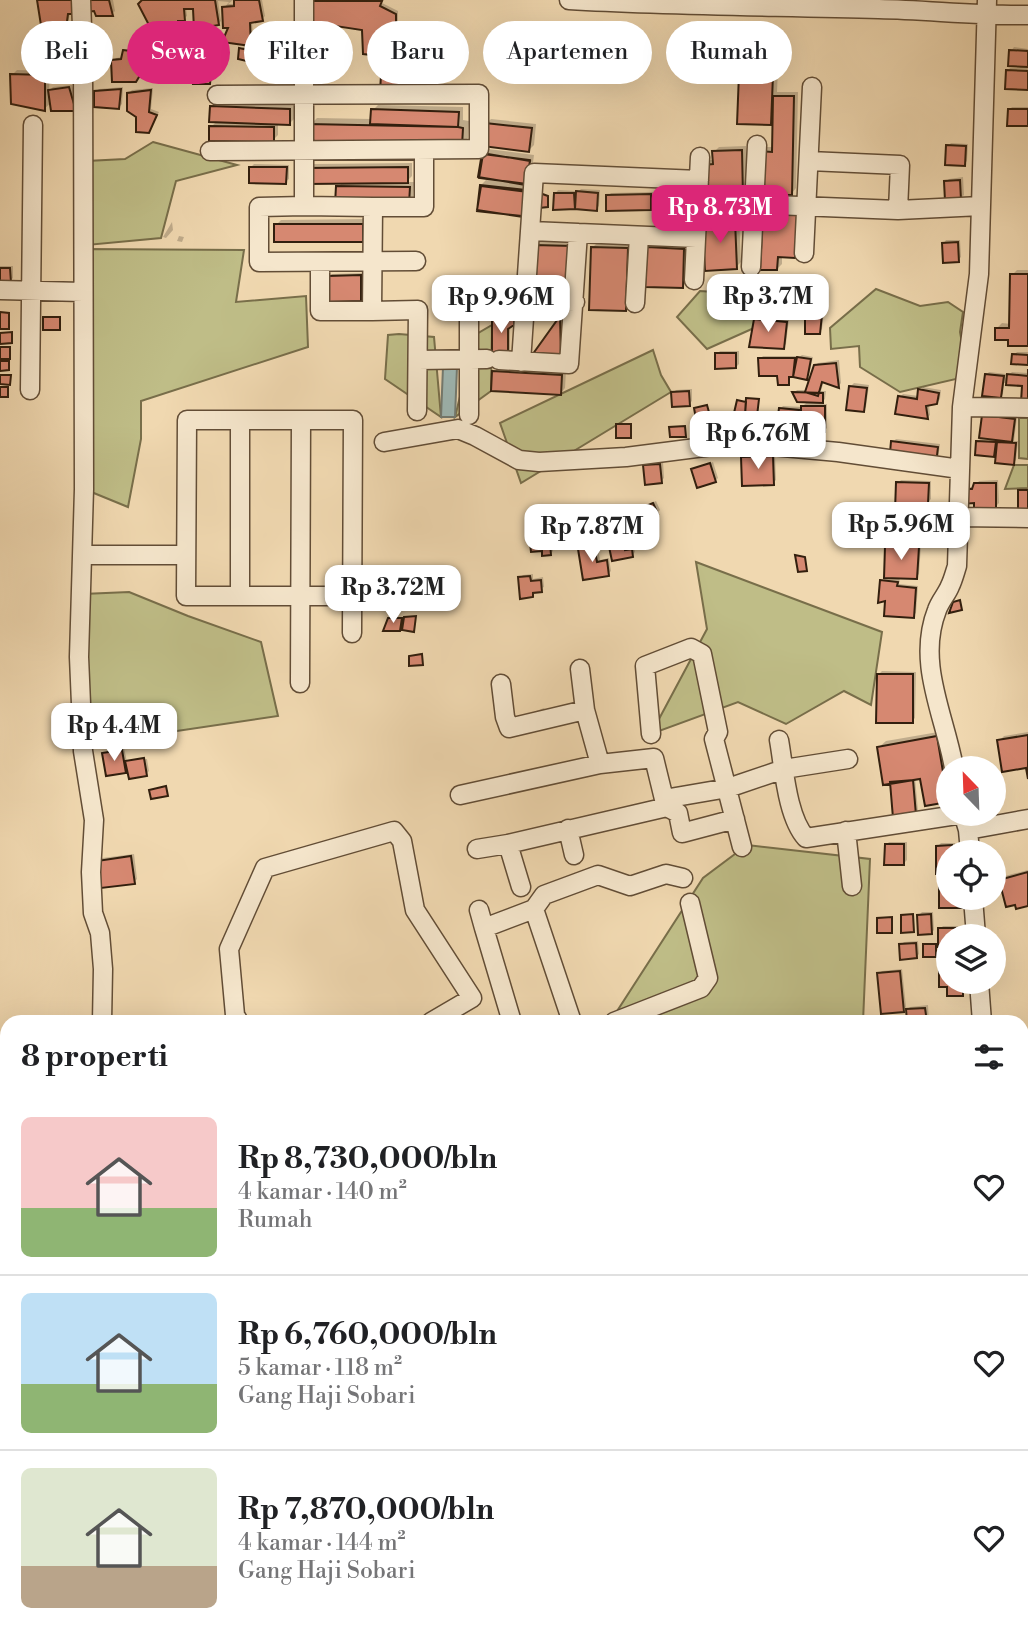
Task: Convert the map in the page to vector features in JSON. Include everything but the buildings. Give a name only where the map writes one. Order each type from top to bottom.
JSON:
[{"type":"street","points":[[81,0],[83,555],[79,657],[83,751],[94,820],[93,913],[100,933],[102,1015]]},
{"type":"street","points":[[304,0],[304,206]]},
{"type":"street","points":[[569,0],[670,6],[941,10],[986,8],[1028,15]]},
{"type":"street","points":[[951,756],[932,682],[929,643],[937,610],[951,586],[957,566],[962,407],[979,274],[986,8]]},
{"type":"street","points":[[804,253],[812,87]]},
{"type":"street","points":[[210,151],[479,149],[479,94],[217,95]]},
{"type":"street","points":[[30,390],[33,125]]},
{"type":"street","points":[[751,267],[757,145]]},
{"type":"street","points":[[416,261],[259,262],[259,207],[424,207],[424,150]]},
{"type":"street","points":[[694,280],[700,157]]},
{"type":"street","points":[[809,161],[901,165],[898,210]]},
{"type":"street","points":[[521,362],[534,173],[699,180]]},
{"type":"street","points":[[698,202],[898,210],[981,206]]},
{"type":"street","points":[[373,207],[373,311]]},
{"type":"street","points":[[531,231],[696,238]]},
{"type":"street","points":[[418,359],[569,364],[578,233]]},
{"type":"street","points":[[635,303],[639,236]]},
{"type":"street","points":[[320,262],[320,311],[418,310],[418,411]]},
{"type":"street","points":[[0,290],[83,292]]},
{"type":"street","points":[[526,301],[575,302]]},
{"type":"street","points":[[469,321],[485,360],[469,415]]},
{"type":"street","points":[[962,407],[1028,408]]},
{"type":"street","points":[[352,596],[186,596],[187,420],[353,420],[352,633]]},
{"type":"street","points":[[240,420],[240,596]]},
{"type":"street","points":[[300,683],[301,420]]},
{"type":"street","points":[[384,442],[458,429],[519,460],[539,462],[626,457],[712,446],[772,446],[960,469]]},
{"type":"street","points":[[958,517],[1028,519]]},
{"type":"street","points":[[83,555],[186,555]]},
{"type":"street","points":[[735,818],[682,833],[678,813],[666,803],[652,745],[645,666],[691,648],[702,654],[718,732],[714,739],[743,847]]},
{"type":"street","points":[[580,669],[585,710],[600,764]]},
{"type":"street","points":[[500,684],[509,728],[585,710]]},
{"type":"street","points":[[779,740],[793,814],[806,838],[936,822]]},
{"type":"street","points":[[460,795],[600,764],[652,745]]},
{"type":"street","points":[[477,849],[509,844],[728,788],[784,769],[848,759]]},
{"type":"street","points":[[1006,819],[1028,819]]},
{"type":"street","points":[[568,829],[574,855]]},
{"type":"street","points":[[236,1015],[229,949],[265,868],[394,831],[402,841],[415,911],[472,998]]},
{"type":"street","points":[[846,831],[852,886]]},
{"type":"street","points":[[509,844],[521,887]]},
{"type":"street","points":[[484,928],[534,909],[544,895],[598,875],[630,886],[666,874],[683,878]]},
{"type":"street","points":[[632,1015],[701,988],[708,978],[690,903]]},
{"type":"street","points":[[534,909],[570,1015]]},
{"type":"street","points":[[479,911],[510,1015]]},
{"type":"street","points":[[442,1015],[490,987]]},
{"type":"street","points":[[980,994],[981,1015]]},
{"type":"shaded area","points":[[153,142],[237,165],[176,181],[161,238],[87,245],[87,161],[125,159]]},
{"type":"shaded area","points":[[83,249],[244,250],[236,302],[306,296],[308,347],[141,401],[141,439],[128,507],[84,489]]},
{"type":"shaded area","points":[[876,289],[920,306],[948,302],[963,312],[960,332],[964,354],[956,379],[900,392],[860,367],[859,346],[831,349],[830,328]]},
{"type":"shaded area","points":[[700,291],[758,295],[763,324],[707,349],[677,317]]},
{"type":"shaded area","points":[[492,325],[491,391],[455,417],[475,335]]},
{"type":"shaded area","points":[[388,335],[434,337],[441,417],[385,379]]},
{"type":"shaded area","points":[[653,350],[661,375],[671,392],[521,483],[500,423]]},
{"type":"shaded area","points":[[1019,418],[1028,418],[1028,459],[1019,458]]},
{"type":"shaded area","points":[[1014,465],[1028,465],[1028,488],[1005,489]]},
{"type":"shaded area","points":[[696,562],[882,632],[871,705],[844,691],[786,724],[738,702],[651,734],[707,629]]},
{"type":"shaded area","points":[[129,592],[261,642],[278,716],[123,739],[84,728],[83,594]]},
{"type":"shaded area","points":[[747,845],[870,859],[863,1015],[615,1015],[703,878]]},
{"type":"water","points":[[443,367],[457,367],[455,417],[441,417]]}]
